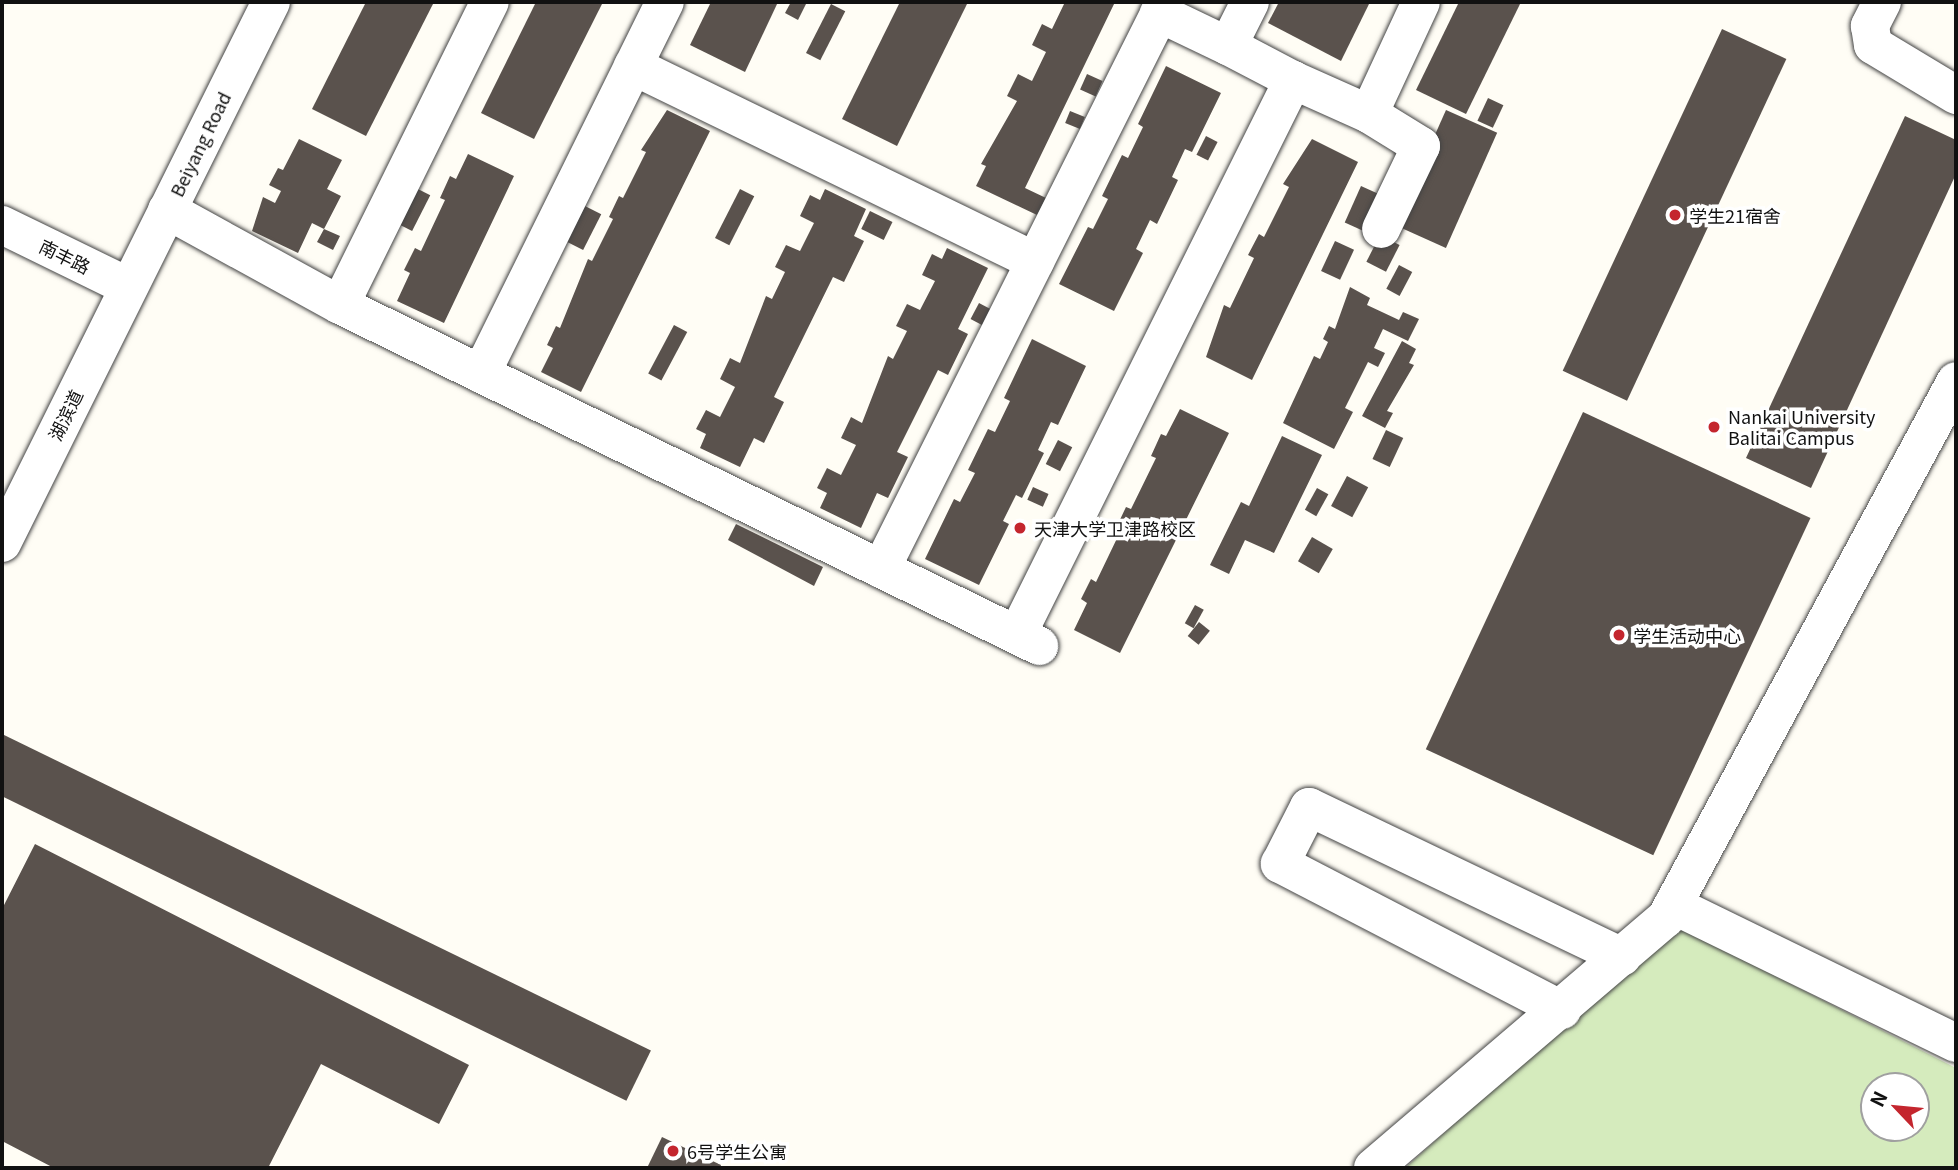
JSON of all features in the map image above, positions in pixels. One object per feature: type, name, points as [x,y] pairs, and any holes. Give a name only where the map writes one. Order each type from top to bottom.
[{"type":"street","name":"Beiyang Road","points":[[129,286],[271,2]]},
{"type":"street","points":[[340,305],[490,2]]},
{"type":"street","points":[[481,374],[664,2]]},
{"type":"street","points":[[1228,46],[1250,2]]},
{"type":"street","points":[[1369,114],[1422,2]]},
{"type":"street","points":[[1882,2],[1870,26],[1873,46],[1956,95]]},
{"type":"street","points":[[881,569],[1162,7],[1293,80],[1369,114],[1421,146],[1381,229]]},
{"type":"street","points":[[633,66],[1035,261]]},
{"type":"street","points":[[167,210],[340,305],[1028,641],[1293,80]]},
{"type":"street","name":"南丰路","points":[[2,225],[129,286]]},
{"type":"street","name":"湖滨道","points":[[2,543],[129,286]]},
{"type":"street","points":[[1373,1168],[1562,1010],[1666,918],[1956,381]]},
{"type":"street","points":[[1562,1010],[1280,864],[1309,807],[1622,957]]},
{"type":"street","points":[[1673,905],[1956,1043]]},
{"type":"green space","points":[[1675,925],[1956,1068],[1956,1168],[1405,1168]]},
{"type":"building","points":[[366,2],[434,2],[366,136],[312,109]]},
{"type":"building","points":[[536,2],[603,2],[534,139],[481,113]]},
{"type":"building","points":[[711,2],[778,2],[745,72],[690,45]]},
{"type":"building","points":[[791,2],[807,2],[798,20],[785,13]]},
{"type":"building","points":[[900,2],[968,2],[897,146],[842,119]]},
{"type":"building","points":[[1065,2],[1115,2],[1025,188],[1046,198],[1037,215],[976,186],[986,166],[981,164],[1017,101],[1007,96],[1018,74],[1032,81],[1046,52],[1032,45],[1042,24],[1052,29]]},
{"type":"building","points":[[1279,2],[1370,2],[1341,61],[1268,23]]},
{"type":"building","points":[[1459,2],[1521,2],[1466,114],[1416,90]]},
{"type":"building","points":[[831,4],[845,11],[820,60],[806,53]]},
{"type":"building","name":"学生21宿舍","points":[[1722,29],[1786,59],[1627,401],[1563,371]]},
{"type":"building","points":[[1166,66],[1221,93],[1192,152],[1185,149],[1172,177],[1178,180],[1157,224],[1150,220],[1136,249],[1143,253],[1114,311],[1059,284],[1088,227],[1093,229],[1108,199],[1102,196],[1122,155],[1128,158],[1143,127],[1138,124]]},
{"type":"building","points":[[1087,74],[1103,81],[1096,96],[1080,90]]},
{"type":"building","points":[[1488,98],[1503,105],[1493,128],[1477,121]]},
{"type":"building","points":[[667,110],[710,131],[581,392],[541,372],[553,348],[547,345],[556,326],[560,328],[588,259],[592,261],[613,219],[609,217],[619,196],[623,198],[646,152],[641,150]]},
{"type":"building","points":[[1446,110],[1497,133],[1446,248],[1395,225]]},
{"type":"building","points":[[1070,111],[1085,117],[1080,129],[1065,123]]},
{"type":"building","points":[[1905,116],[1956,140],[1956,174],[1811,488],[1746,458]]},
{"type":"building","points":[[1206,136],[1218,142],[1208,161],[1196,155]]},
{"type":"building","points":[[299,139],[342,160],[327,189],[341,196],[324,229],[312,223],[298,253],[252,231],[263,197],[275,203],[281,191],[269,185],[278,168],[283,170]]},
{"type":"building","points":[[1312,139],[1358,162],[1252,380],[1206,357],[1224,305],[1230,308],[1254,258],[1248,255],[1259,234],[1264,237],[1289,187],[1283,184]]},
{"type":"building","points":[[468,154],[514,176],[444,323],[397,301],[410,273],[404,270],[415,248],[421,251],[445,200],[440,198],[450,176],[456,179]]},
{"type":"building","points":[[408,184],[430,195],[412,231],[390,220]]},
{"type":"building","points":[[1361,186],[1379,194],[1363,231],[1345,223]]},
{"type":"building","points":[[740,189],[754,196],[729,245],[715,238]]},
{"type":"building","points":[[825,189],[866,209],[854,236],[864,241],[844,282],[833,277],[774,397],[784,402],[764,443],[754,438],[740,467],[700,448],[706,434],[696,429],[706,410],[720,417],[735,387],[720,379],[730,358],[740,363],[766,296],[772,299],[785,272],[775,267],[786,245],[800,251],[814,223],[800,216],[810,195],[820,200]]},
{"type":"building","points":[[579,203],[601,214],[583,250],[561,239]]},
{"type":"building","points":[[870,211],[892,222],[884,240],[861,229]]},
{"type":"building","points":[[324,229],[340,236],[333,250],[317,242]]},
{"type":"building","points":[[1380,235],[1400,245],[1386,272],[1366,262]]},
{"type":"building","points":[[1335,241],[1354,250],[1340,280],[1321,271]]},
{"type":"building","points":[[947,248],[988,268],[958,329],[968,334],[948,375],[938,370],[897,452],[908,457],[888,498],[877,493],[861,528],[820,508],[827,493],[817,488],[827,468],[841,475],[856,445],[841,438],[851,417],[862,423],[888,356],[893,359],[907,331],[896,326],[907,304],[920,310],[935,281],[922,275],[932,254],[942,259]]},
{"type":"building","points":[[1399,265],[1412,272],[1400,296],[1386,289]]},
{"type":"building","points":[[1350,287],[1370,298],[1367,305],[1399,320],[1403,312],[1419,319],[1408,341],[1383,329],[1374,348],[1385,353],[1378,367],[1368,362],[1345,408],[1353,412],[1334,449],[1283,423],[1314,356],[1320,359],[1328,342],[1323,339],[1329,326],[1335,329]]},
{"type":"building","points":[[979,303],[992,310],[984,326],[971,319]]},
{"type":"building","points":[[674,325],[687,332],[661,381],[648,374]]},
{"type":"building","points":[[1032,339],[1086,366],[1058,425],[1051,422],[1038,450],[1044,453],[1022,498],[1016,495],[1003,521],[1009,524],[979,585],[925,559],[954,499],[960,502],[975,473],[968,470],[988,429],[995,432],[1010,401],[1004,398]]},
{"type":"building","points":[[1402,341],[1416,349],[1409,363],[1414,365],[1387,411],[1393,413],[1385,428],[1362,416]]},
{"type":"building","points":[[1180,409],[1229,433],[1120,653],[1074,630],[1087,603],[1081,599],[1091,579],[1096,582],[1121,530],[1116,528],[1126,507],[1131,509],[1156,458],[1151,456],[1161,434],[1166,436]]},
{"type":"building","name":"学生活动中心","points":[[1583,412],[1810,518],[1653,855],[1426,749]]},
{"type":"building","points":[[1386,430],[1403,438],[1390,467],[1372,459]]},
{"type":"building","points":[[1282,436],[1322,455],[1274,553],[1245,540],[1229,574],[1210,565],[1241,502],[1249,506]]},
{"type":"building","points":[[1058,440],[1072,447],[1060,471],[1046,464]]},
{"type":"building","points":[[1347,476],[1368,487],[1352,517],[1331,506]]},
{"type":"building","points":[[1033,487],[1049,494],[1043,507],[1027,500]]},
{"type":"building","points":[[1317,488],[1328,494],[1316,516],[1305,510]]},
{"type":"building","points":[[736,524],[823,567],[814,586],[728,540]]},
{"type":"building","points":[[1312,537],[1333,549],[1319,573],[1298,561]]},
{"type":"building","points":[[1195,605],[1204,610],[1194,628],[1185,623]]},
{"type":"building","points":[[1199,622],[1210,631],[1199,645],[1188,636]]},
{"type":"building","points":[[2,734],[651,1051],[626,1101],[2,796]]},
{"type":"building","points":[[35,844],[469,1065],[439,1124],[321,1064],[268,1168],[54,1168],[2,1141],[2,909]]},
{"type":"building","name":"6号学生公寓","points":[[662,1137],[721,1165],[720,1168],[647,1168]]},
{"type":"place","name":"学生21宿舍","points":[[1675,215]]},
{"type":"place","name":"Nankai University Balitai Campus","points":[[1714,427]]},
{"type":"place","name":"天津大学卫津路校区","points":[[1020,528]]},
{"type":"place","name":"学生活动中心","points":[[1619,635]]},
{"type":"place","name":"6号学生公寓","points":[[673,1151]]}]
